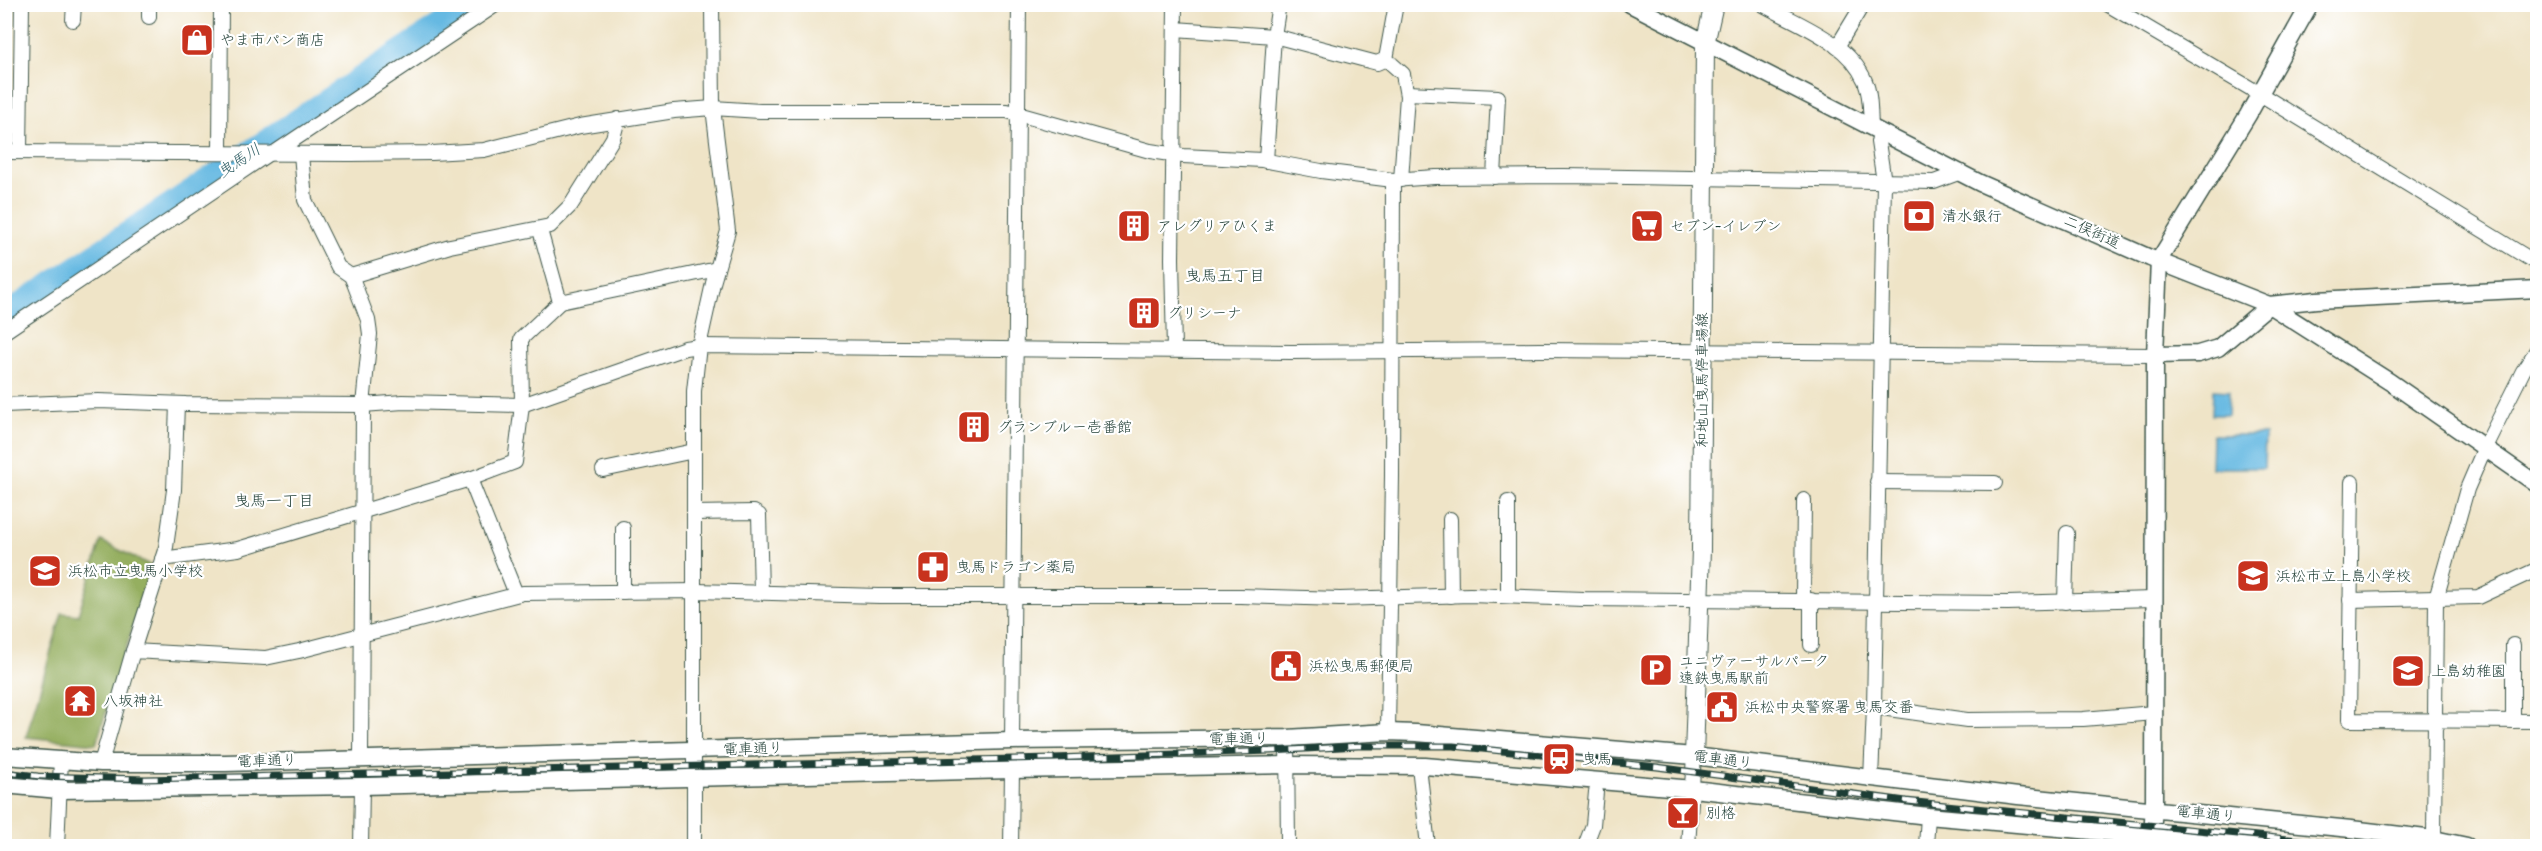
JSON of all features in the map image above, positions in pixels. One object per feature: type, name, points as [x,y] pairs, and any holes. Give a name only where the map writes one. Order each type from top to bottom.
[{"type":"main road","name":"和地山曳馬停車場線","points":[[1694,756],[1703,351],[1705,44],[1714,4]]},
{"type":"street","points":[[20,151],[22,4]]},
{"type":"street","points":[[73,20],[74,4]]},
{"type":"street","points":[[220,152],[221,4]]},
{"type":"street","points":[[4,332],[497,4]]},
{"type":"street","points":[[694,846],[696,591],[694,391],[699,346],[728,231],[713,108],[712,4]]},
{"type":"street","points":[[1012,741],[1019,4]]},
{"type":"street","points":[[1174,350],[1172,259],[1175,4]]},
{"type":"street","points":[[1266,161],[1274,36],[1279,4]]},
{"type":"street","points":[[1386,59],[1396,4]]},
{"type":"street","name":"二俣街道","points":[[1630,4],[1980,183],[2269,305],[2390,382],[2538,485]]},
{"type":"street","points":[[1762,4],[1837,47],[1865,81],[1884,182],[1871,779]]},
{"type":"street","points":[[1837,47],[1863,4]]},
{"type":"street","points":[[2108,4],[2538,264]]},
{"type":"street","points":[[2152,841],[2155,355],[2159,260],[2260,94],[2310,4]]},
{"type":"street","points":[[2533,4],[2538,7]]},
{"type":"street","points":[[1175,29],[1274,36],[1377,63],[1386,59]]},
{"type":"street","points":[[1386,59],[1403,74],[1407,93],[1397,180],[1388,732]]},
{"type":"street","points":[[1407,93],[1498,97],[1494,177]]},
{"type":"street","points":[[4,152],[302,154],[484,150],[618,119],[713,108],[771,111],[1007,111],[1150,151],[1266,161],[1321,171],[1397,180],[1494,177],[1934,182],[1961,172]]},
{"type":"street","points":[[351,276],[450,246],[540,230],[558,220],[571,205],[613,138],[618,119]]},
{"type":"street","points":[[302,154],[305,200],[338,267],[351,276],[368,320],[370,334],[363,405],[361,759]]},
{"type":"street","points":[[540,230],[560,302]]},
{"type":"street","points":[[162,559],[238,549],[470,479],[515,462],[522,405],[522,335],[560,302],[717,269]]},
{"type":"street","points":[[4,405],[98,401],[177,404],[363,405],[403,402],[522,405],[685,348],[699,346],[1292,352],[1703,351],[2198,354],[2218,348],[2269,305],[2316,300],[2538,289]]},
{"type":"street","points":[[2434,839],[2436,599],[2467,489],[2523,371],[2538,348]]},
{"type":"street","points":[[101,763],[166,548],[174,490],[177,404]]},
{"type":"street","points":[[603,470],[694,451]]},
{"type":"street","points":[[470,479],[516,594]]},
{"type":"street","points":[[1877,482],[1995,483]]},
{"type":"street","points":[[2352,482],[2349,720],[2538,721]]},
{"type":"street","points":[[1804,500],[1807,600],[1811,645]]},
{"type":"street","points":[[1508,502],[1508,596]]},
{"type":"street","points":[[694,513],[754,512],[759,515],[761,592]]},
{"type":"street","points":[[1450,519],[1451,596]]},
{"type":"street","points":[[623,528],[623,592]]},
{"type":"street","points":[[2065,602],[2067,533]]},
{"type":"street","points":[[2350,600],[2478,597],[2538,569]]},
{"type":"street","points":[[133,651],[265,658],[516,594],[696,591],[879,596],[1390,598],[1508,596],[2008,603],[2154,599]]},
{"type":"street","points":[[2513,645],[2513,721]]},
{"type":"street","points":[[1874,707],[1979,720],[2083,720],[2154,714]]},
{"type":"street","name":"電車通り","points":[[4,756],[101,763],[361,759],[1012,741],[1287,738],[1388,732],[1694,756],[2018,796],[2154,808],[2434,839],[2466,846]]},
{"type":"street","points":[[1287,738],[1288,846]]},
{"type":"street","points":[[1688,846],[1694,756]]},
{"type":"street","points":[[57,846],[61,760]]},
{"type":"street","name":"電車通り","points":[[4,785],[59,790],[362,786],[1011,770],[1287,765],[1419,766],[1693,789],[2152,841],[2257,846]]},
{"type":"street","points":[[1419,766],[1428,846]]},
{"type":"street","points":[[1011,770],[1011,846]]},
{"type":"street","points":[[361,846],[362,786]]},
{"type":"street","points":[[1585,846],[1593,825],[1596,792]]},
{"type":"street","points":[[1926,846],[1928,816]]},
{"type":"green space","points":[[101,541],[152,566],[96,744],[26,737],[62,613],[78,615]]},
{"type":"water","points":[[2213,390],[2229,391],[2228,415],[2212,415]]},
{"type":"water","points":[[2212,435],[2265,435],[2264,468],[2211,468]]},
{"type":"waterway","name":"曳馬川","points":[[4,317],[474,4]]},
{"type":"railway","points":[[4,772],[38,776],[145,779],[1053,758],[1358,746],[1453,746],[1657,767],[1906,801],[2359,846]]},
{"type":"place","name":"やま市パン商店","points":[[197,40]]},
{"type":"place","name":"清水銀行","points":[[1919,216]]},
{"type":"place","name":"アレグリアひくま","points":[[1134,226]]},
{"type":"place","name":"セブン-イレブン","points":[[1647,226]]},
{"type":"place","name":"グリシーナ","points":[[1144,313]]},
{"type":"place","name":"グランブルー壱番館","points":[[974,427]]},
{"type":"place","name":"曳馬ドラゴン薬局","points":[[933,567]]},
{"type":"place","name":"浜松市立曳馬小学校","points":[[45,571]]},
{"type":"place","name":"浜松市立上島小学校","points":[[2253,576]]},
{"type":"place","name":"浜松曳馬郵便局","points":[[1286,666]]},
{"type":"place","name":"ユニヴァーサルパーク 遠鉄曳馬駅前","points":[[1656,670]]},
{"type":"place","name":"上島幼稚園","points":[[2408,671]]},
{"type":"place","name":"八坂神社","points":[[80,701]]},
{"type":"place","name":"浜松中央警察署 曳馬交番","points":[[1722,707]]},
{"type":"place","name":"曳馬","points":[[1559,759]]},
{"type":"place","name":"別格","points":[[1683,813]]},
{"type":"district","name":"曳馬五丁目","points":[[1225,276]]},
{"type":"district","name":"曳馬一丁目","points":[[274,501]]}]
